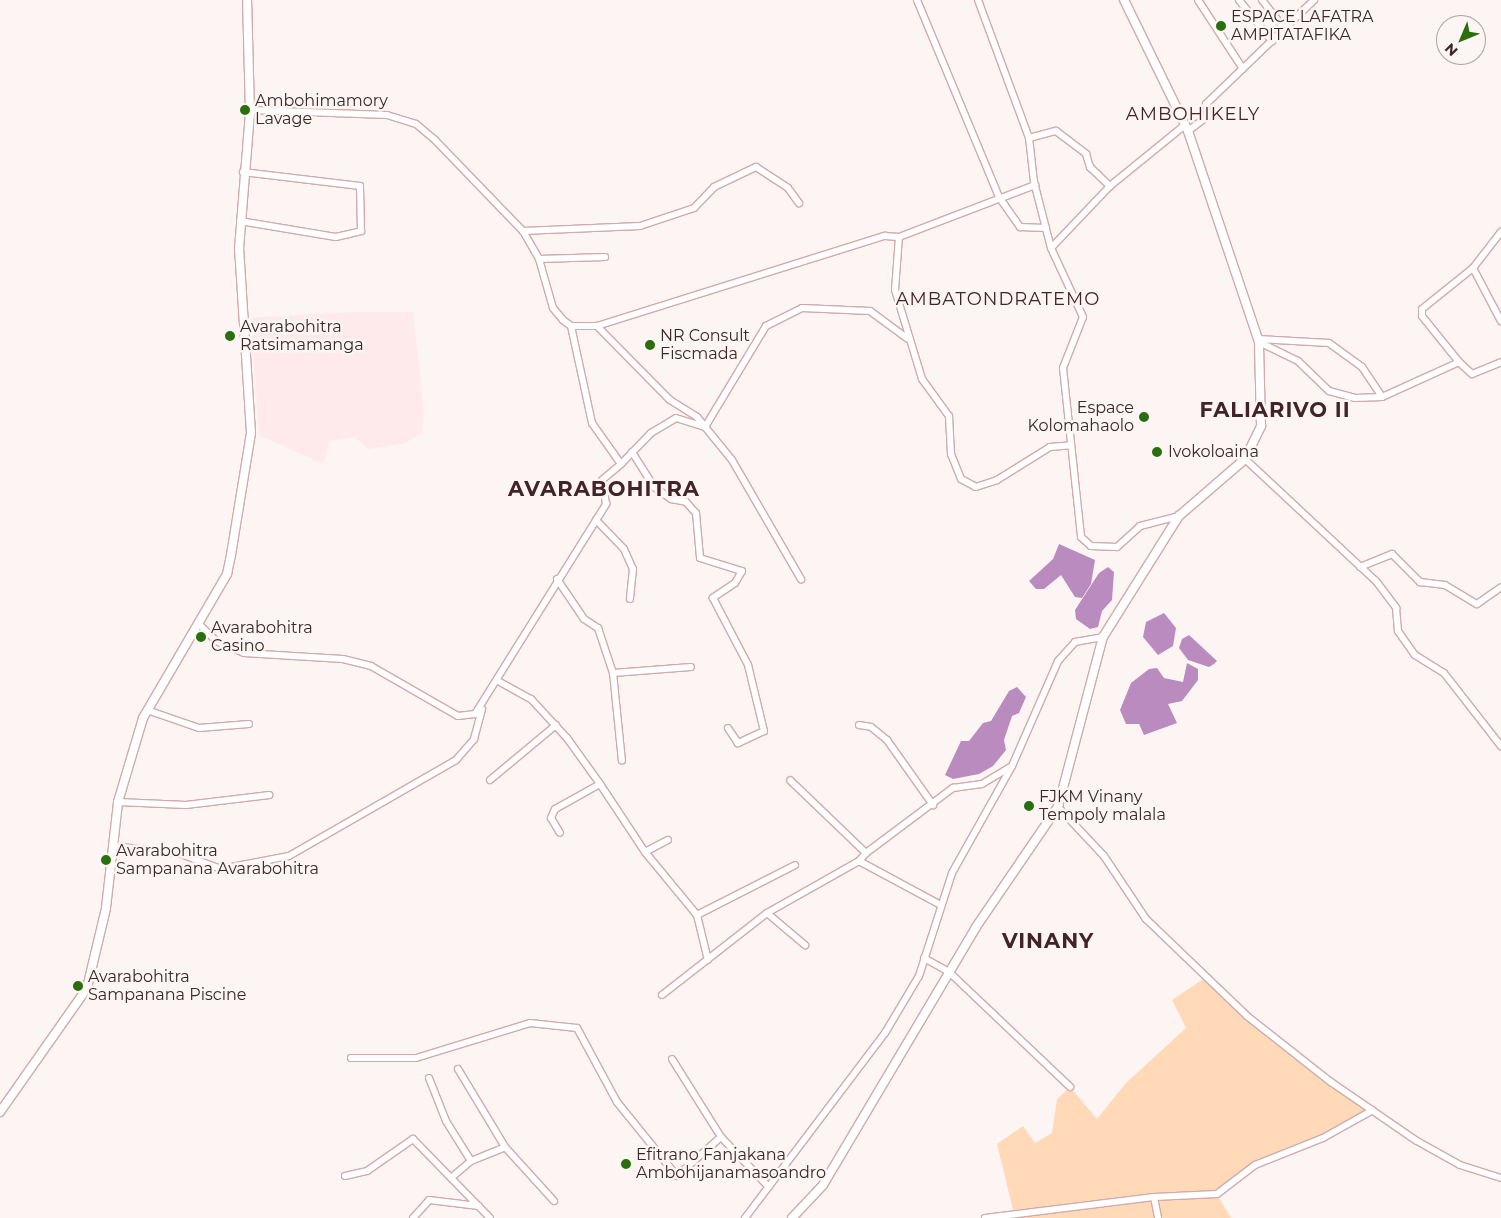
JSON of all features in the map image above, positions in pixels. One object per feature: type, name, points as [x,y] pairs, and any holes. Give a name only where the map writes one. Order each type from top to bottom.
[{"type":"street","points":[[0,1112],[87,988],[106,908],[118,802],[148,710],[226,574],[251,433],[240,310],[240,221],[250,110],[247,0]]},
{"type":"street","points":[[917,0],[999,196],[1020,227],[1046,228]]},
{"type":"street","points":[[978,0],[1029,138],[1035,185],[1051,248],[1083,318],[1063,368],[1077,522],[1091,546],[1117,547],[1140,526],[1179,516]]},
{"type":"street","points":[[792,1218],[823,1185],[949,972],[1058,806],[1103,637],[1179,516],[1245,459],[1261,426],[1259,340],[1187,128],[1124,0]]},
{"type":"street","points":[[1198,0],[1243,69]]},
{"type":"street","points":[[1239,0],[1272,41]]},
{"type":"street","points":[[1262,0],[1285,29]]},
{"type":"street","points":[[1051,248],[1110,186],[1187,128],[1208,116],[1206,104],[1314,0]]},
{"type":"street","points":[[250,110],[387,115],[410,121],[465,168],[523,232],[539,259],[553,308],[571,326],[592,423],[621,464]]},
{"type":"street","points":[[1029,138],[1056,131],[1086,154],[1090,167],[1110,186]]},
{"type":"street","points":[[523,232],[640,226],[694,208],[714,187],[756,167],[788,188],[799,203]]},
{"type":"street","points":[[240,221],[336,237],[361,231],[360,186],[243,172]]},
{"type":"street","points":[[571,326],[598,326],[885,236],[899,237],[999,196],[1035,185]]},
{"type":"street","points":[[1501,232],[1473,268],[1421,313],[1459,362],[1472,374],[1501,362]]},
{"type":"street","points":[[899,237],[895,290],[922,379],[950,416],[951,454],[961,479],[976,487],[997,480],[1050,447],[1071,445]]},
{"type":"street","points":[[539,259],[605,257]]},
{"type":"street","points":[[1473,268],[1501,321]]},
{"type":"street","points":[[705,427],[766,326],[802,308],[870,310],[909,340]]},
{"type":"street","points":[[598,326],[651,383],[705,427],[737,468],[801,579]]},
{"type":"street","points":[[1259,340],[1329,343],[1362,367],[1382,397]]},
{"type":"street","points":[[1259,340],[1298,361],[1329,391],[1355,398],[1382,397],[1459,362]]},
{"type":"street","points":[[199,624],[216,641],[244,653],[343,659],[371,666],[458,716],[475,714],[482,707],[557,579],[606,504],[602,480],[621,464],[651,433],[676,418],[705,427]]},
{"type":"street","points":[[632,452],[654,487],[670,499],[686,502],[696,513],[700,558],[742,571],[713,598],[748,665],[764,731],[738,743],[728,728]]},
{"type":"street","points":[[1245,459],[1360,567],[1396,608],[1398,631],[1416,655],[1444,673],[1501,746]]},
{"type":"street","points":[[596,520],[624,549],[633,569],[630,599]]},
{"type":"street","points":[[1360,567],[1392,554],[1420,582],[1445,585],[1478,604],[1501,587]]},
{"type":"street","points":[[557,579],[584,619],[598,628],[613,674],[622,761]]},
{"type":"street","points":[[745,1218],[885,1033],[919,976],[939,904],[1012,766],[1058,661],[1075,642],[1103,637]]},
{"type":"street","points":[[613,674],[691,667]]},
{"type":"street","points":[[498,681],[531,699],[556,726],[600,784],[646,852],[697,915],[708,960]]},
{"type":"street","points":[[112,846],[178,853],[220,869],[290,856],[456,760],[474,739],[482,707]]},
{"type":"street","points":[[148,710],[199,728],[249,724]]},
{"type":"street","points":[[859,725],[871,727],[887,740],[934,806]]},
{"type":"street","points":[[490,780],[556,726]]},
{"type":"street","points":[[662,995],[767,913],[859,861],[866,853],[934,806],[953,788],[982,784],[1012,766]]},
{"type":"street","points":[[790,780],[866,853]]},
{"type":"street","points":[[560,833],[551,818],[555,809],[600,784]]},
{"type":"street","points":[[118,802],[186,806],[269,795]]},
{"type":"street","points":[[1058,806],[1104,856],[1146,919],[1204,978],[1331,1082],[1460,1165],[1501,1178]]},
{"type":"street","points":[[646,852],[668,840]]},
{"type":"street","points":[[859,861],[939,904]]},
{"type":"street","points":[[697,915],[796,865]]},
{"type":"street","points":[[767,913],[805,945]]},
{"type":"street","points":[[924,958],[949,972],[1070,1087]]},
{"type":"street","points":[[352,1058],[416,1058],[530,1023],[577,1028],[618,1102],[673,1172],[680,1174],[721,1137]]},
{"type":"street","points":[[672,1059],[721,1137],[769,1187]]},
{"type":"street","points":[[458,1069],[475,1104],[505,1147],[554,1201]]},
{"type":"street","points":[[429,1078],[446,1121],[471,1161]]},
{"type":"street","points":[[985,1218],[1154,1197],[1217,1194],[1255,1165],[1323,1138],[1373,1110]]},
{"type":"street","points":[[345,1176],[367,1171],[412,1139],[490,1218]]},
{"type":"street","points":[[451,1178],[471,1161],[505,1147]]},
{"type":"street","points":[[1154,1197],[1158,1218]]},
{"type":"street","points":[[413,1218],[429,1200],[480,1206]]},
{"type":"shaded area","points":[[353,312],[413,312],[424,415],[422,432],[406,443],[368,449],[355,437],[330,441],[323,464],[259,435],[251,318]]},
{"type":"shaded area","points":[[1059,544],[1095,560],[1091,584],[1082,598],[1075,597],[1061,575],[1044,589],[1036,589],[1029,581],[1053,559]]},
{"type":"shaded area","points":[[1108,567],[1114,572],[1112,600],[1102,611],[1098,627],[1090,629],[1076,619],[1075,610],[1099,573]]},
{"type":"shaded area","points":[[1164,613],[1176,628],[1173,646],[1158,655],[1143,637],[1146,622]]},
{"type":"shaded area","points":[[1189,635],[1217,661],[1214,664],[1209,667],[1188,660],[1179,648],[1182,639]]},
{"type":"shaded area","points":[[1187,663],[1198,669],[1198,680],[1182,701],[1168,704],[1177,723],[1144,735],[1139,724],[1126,724],[1120,710],[1131,683],[1149,669],[1157,668],[1164,678],[1183,682]]},
{"type":"shaded area","points":[[1017,687],[1026,697],[1019,713],[1012,716],[1004,740],[1006,750],[993,766],[979,774],[953,779],[945,775],[961,741],[969,741],[983,723],[991,721],[1009,691]]},
{"type":"shaded area","points":[[1205,978],[1247,1016],[1373,1110],[1323,1138],[1255,1165],[1217,1195],[1231,1218],[1015,1218],[997,1144],[1023,1126],[1035,1143],[1052,1133],[1057,1099],[1070,1087],[1097,1119],[1125,1084],[1186,1028],[1172,1000]]},
{"type":"place","name":"ESPACE LAFATRA AMPITATAFIKA","points":[[1221,26]]},
{"type":"place","name":"Ambohimamory Lavage","points":[[245,110]]},
{"type":"place","name":"Avarabohitra Ratsimamanga","points":[[230,336]]},
{"type":"place","name":"NR Consult Fiscmada","points":[[650,345]]},
{"type":"place","name":"Espace Kolomahaolo","points":[[1144,417]]},
{"type":"place","name":"Ivokoloaina","points":[[1157,452]]},
{"type":"place","name":"Avarabohitra Casino","points":[[201,637]]},
{"type":"place","name":"FJKM Vinany Tempoly malala","points":[[1029,806]]},
{"type":"place","name":"Avarabohitra Sampanana Avarabohitra","points":[[106,860]]},
{"type":"place","name":"Avarabohitra Sampanana Piscine","points":[[78,986]]},
{"type":"place","name":"Efitrano Fanjakana Ambohijanamasoandro","points":[[626,1164]]},
{"type":"district","name":"AMBOHIKELY","points":[[1193,114]]},
{"type":"district","name":"AMBATONDRATEMO","points":[[998,299]]},
{"type":"district","name":"FALIARIVO II","points":[[1275,410]]},
{"type":"district","name":"AVARABOHITRA","points":[[604,489]]},
{"type":"district","name":"VINANY","points":[[1048,941]]}]
